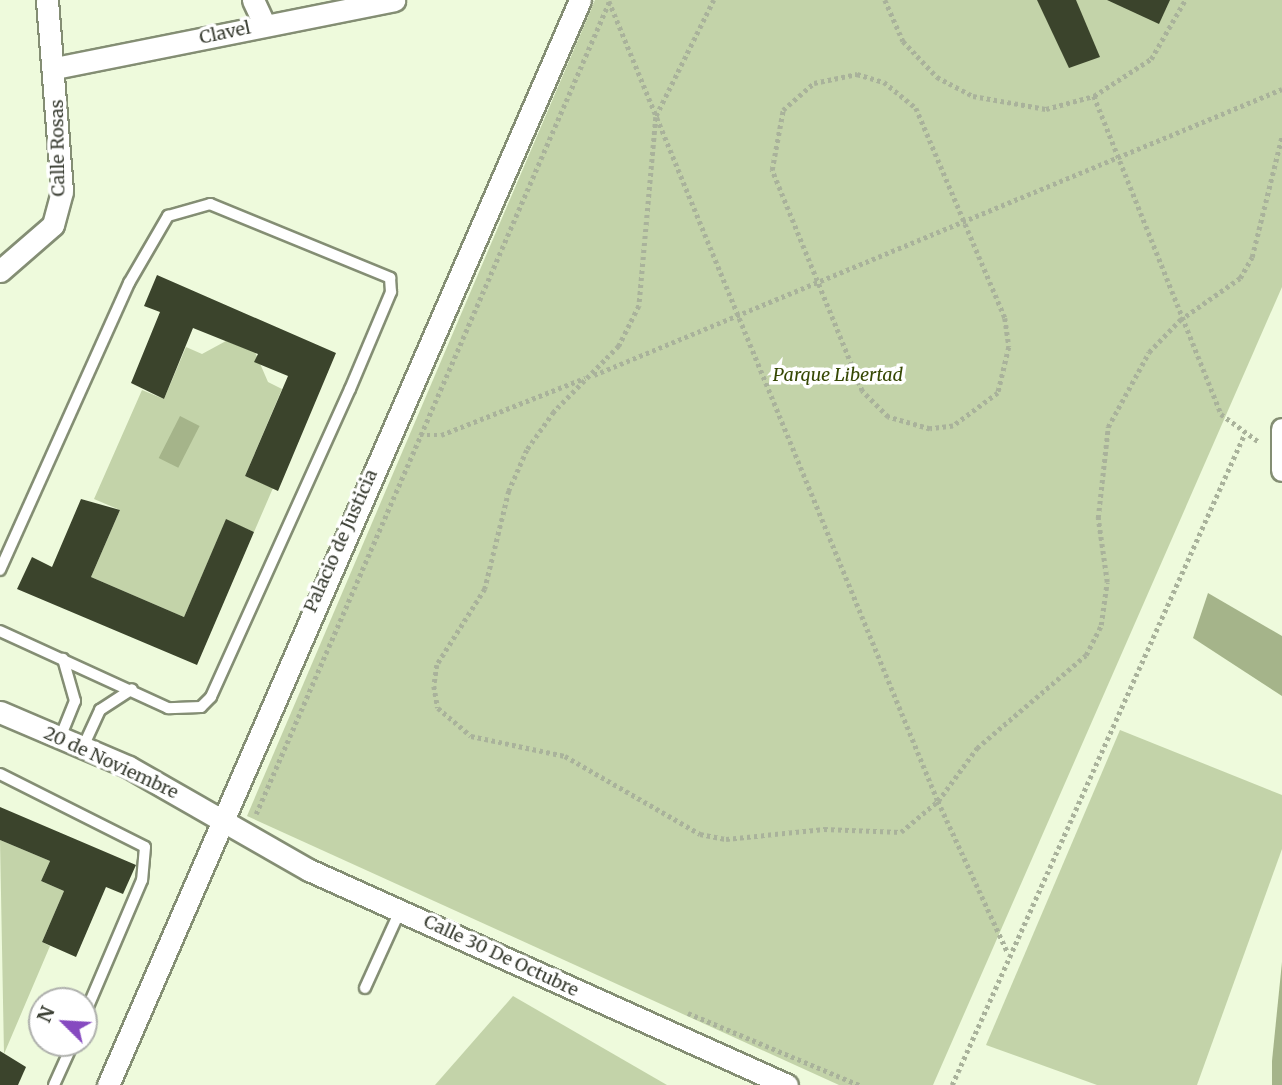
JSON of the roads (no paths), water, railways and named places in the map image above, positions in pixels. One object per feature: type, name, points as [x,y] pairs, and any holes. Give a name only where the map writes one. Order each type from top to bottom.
[{"type":"street","name":"Calle Rosas","points":[[0,271],[42,238],[58,211],[55,68],[47,0]]},
{"type":"street","points":[[253,0],[264,24]]},
{"type":"street","name":"Clavel","points":[[55,68],[393,0]]},
{"type":"street","name":"Palacio de Justicia","points":[[108,1085],[218,820],[580,0]]},
{"type":"street","name":"20 de Noviembre","points":[[0,712],[83,747],[218,820]]},
{"type":"street","name":"Calle 30 De Octubre","points":[[218,820],[400,911],[787,1085]]},
{"type":"lane","points":[[0,570],[129,283],[167,216],[210,204],[384,272],[391,292],[211,697],[201,707],[179,711],[0,631]]},
{"type":"lane","points":[[60,738],[75,701],[64,659]]},
{"type":"lane","points":[[83,747],[100,710],[132,689]]},
{"type":"lane","points":[[0,774],[145,847],[142,880],[96,987]]},
{"type":"lane","points":[[365,988],[400,911]]},
{"type":"lane","points":[[54,1085],[66,1057]]},
{"type":"park label","name":"Parque Libertad","points":[[838,375]]}]
